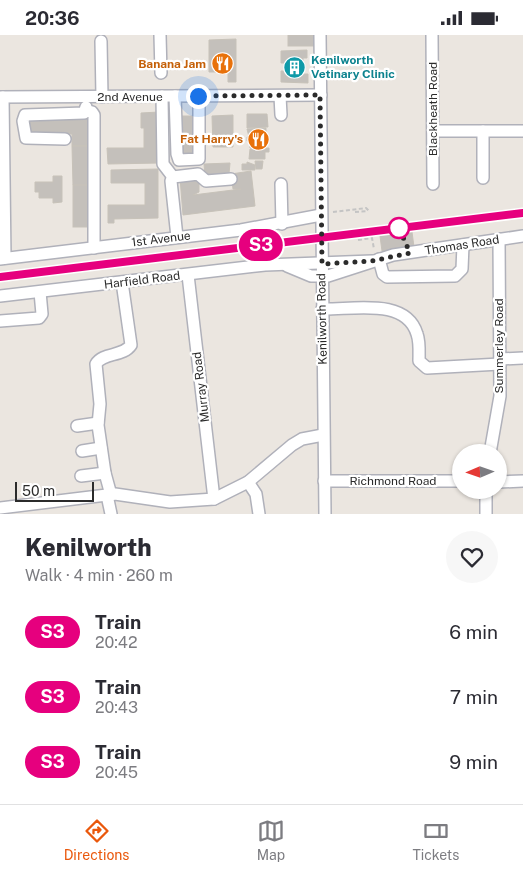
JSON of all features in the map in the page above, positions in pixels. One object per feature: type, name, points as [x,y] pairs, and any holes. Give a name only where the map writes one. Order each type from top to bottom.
[{"type":"street","points":[[160,35],[161,73]]},
{"type":"street","name":"Kenilworth Road","points":[[320,35],[320,95],[325,214],[322,264],[325,514]]},
{"type":"street","name":"Blackheath Road","points":[[432,35],[433,184]]},
{"type":"street","points":[[101,41],[102,97]]},
{"type":"street","name":"2nd Avenue","points":[[2,97],[320,95]]},
{"type":"street","points":[[175,96],[177,155],[179,160],[199,159],[198,96]]},
{"type":"street","points":[[280,96],[280,115]]},
{"type":"street","points":[[2,97],[2,258]]},
{"type":"street","points":[[86,97],[86,111]]},
{"type":"street","points":[[162,97],[163,164],[173,177]]},
{"type":"street","points":[[65,139],[26,138],[24,115],[86,111],[92,112],[94,115],[94,248]]},
{"type":"street","points":[[432,131],[523,131]]},
{"type":"street","points":[[483,131],[483,178]]},
{"type":"street","points":[[173,177],[198,174],[206,181],[231,179]]},
{"type":"street","points":[[173,177],[171,181],[177,237]]},
{"type":"street","points":[[280,184],[282,224]]},
{"type":"street","name":"1st Avenue","points":[[2,258],[282,224],[325,214]]},
{"type":"street","name":"Thomas Road","points":[[322,264],[523,236]]},
{"type":"street","name":"Summerley Road","points":[[492,444],[499,403],[498,239]]},
{"type":"street","points":[[375,257],[383,274],[387,277],[455,276],[462,269],[463,245]]},
{"type":"street","name":"Thomas Road","points":[[322,277],[375,257]]},
{"type":"street","name":"Harfield Road","points":[[0,296],[265,265],[322,264]]},
{"type":"street","name":"Harfield Road","points":[[285,265],[311,276],[322,277]]},
{"type":"street","name":"Murray Road","points":[[188,275],[214,499]]},
{"type":"street","points":[[111,514],[98,423],[100,399],[97,362],[128,350],[131,345],[122,282]]},
{"type":"street","points":[[0,321],[39,318],[42,314],[40,292]]},
{"type":"street","points":[[322,309],[390,309],[402,314],[417,332],[419,361],[427,367],[523,358]]},
{"type":"street","points":[[77,426],[98,423]]},
{"type":"street","points":[[0,508],[109,495],[170,502],[214,499],[248,482],[292,445],[307,438],[323,435]]},
{"type":"street","points":[[82,451],[101,448]]},
{"type":"street","points":[[82,476],[105,473]]},
{"type":"street","name":"Richmond Road","points":[[324,481],[452,481]]},
{"type":"street","points":[[508,482],[523,481]]},
{"type":"street","points":[[248,482],[256,494],[259,514]]},
{"type":"street","points":[[486,499],[486,514]]},
{"type":"path","points":[[325,214],[348,209],[369,210],[355,212]]},
{"type":"path","points":[[358,240],[372,238],[375,257]]},
{"type":"building","points":[[288,35],[314,35],[314,46],[288,46]]},
{"type":"building","points":[[236,39],[236,82],[228,82],[228,72],[209,72],[209,40]]},
{"type":"building","name":"Kenilworth Vetinary Clinic","points":[[307,50],[307,58],[303,58],[303,74],[308,74],[308,83],[281,82],[281,71],[286,71],[286,63],[281,63],[281,51]]},
{"type":"building","points":[[159,112],[160,163],[108,164],[107,148],[144,148],[144,128],[141,128],[141,113]]},
{"type":"building","points":[[247,114],[267,114],[268,127],[247,128]]},
{"type":"building","points":[[233,115],[233,147],[213,147],[212,116]]},
{"type":"building","points":[[179,116],[195,116],[195,157],[179,157]]},
{"type":"building","points":[[25,117],[88,117],[88,146],[72,146],[72,134],[25,134]]},
{"type":"building","points":[[266,128],[266,148],[250,148],[249,141],[247,141],[247,137],[249,137],[247,129]]},
{"type":"building","points":[[72,146],[89,146],[89,185],[73,185]]},
{"type":"building","points":[[269,148],[269,152],[265,152],[265,159],[249,159],[250,149]]},
{"type":"building","points":[[255,161],[263,161],[262,169],[256,169]]},
{"type":"building","points":[[247,162],[255,165],[255,170],[242,170],[242,164],[247,164]]},
{"type":"building","points":[[230,163],[229,174],[205,176],[204,164]]},
{"type":"building","points":[[158,169],[158,218],[114,219],[114,223],[108,223],[108,205],[145,205],[145,183],[111,183],[111,170]]},
{"type":"building","points":[[251,171],[255,206],[183,215],[180,178],[199,176],[199,192],[193,195],[241,189],[233,189],[231,174]]},
{"type":"building","points":[[53,176],[62,176],[62,202],[53,203],[53,198],[39,198],[39,192],[35,192],[35,182],[53,182]]},
{"type":"building","points":[[73,185],[89,185],[89,227],[73,227]]},
{"type":"building","points":[[412,232],[414,247],[382,251],[380,236]]},
{"type":"railway","points":[[0,277],[523,213]]},
{"type":"train","name":"S3","points":[[0,277],[523,213]]},
{"type":"place","name":"Banana Jam","points":[[222,64]]},
{"type":"place","name":"Kenilworth Vetinary Clinic","points":[[295,67]]},
{"type":"place","name":"Fat Harry's","points":[[259,139]]},
{"type":"route","points":[[198,96],[320,95],[322,264],[372,261],[393,255],[410,253],[399,228]]}]
